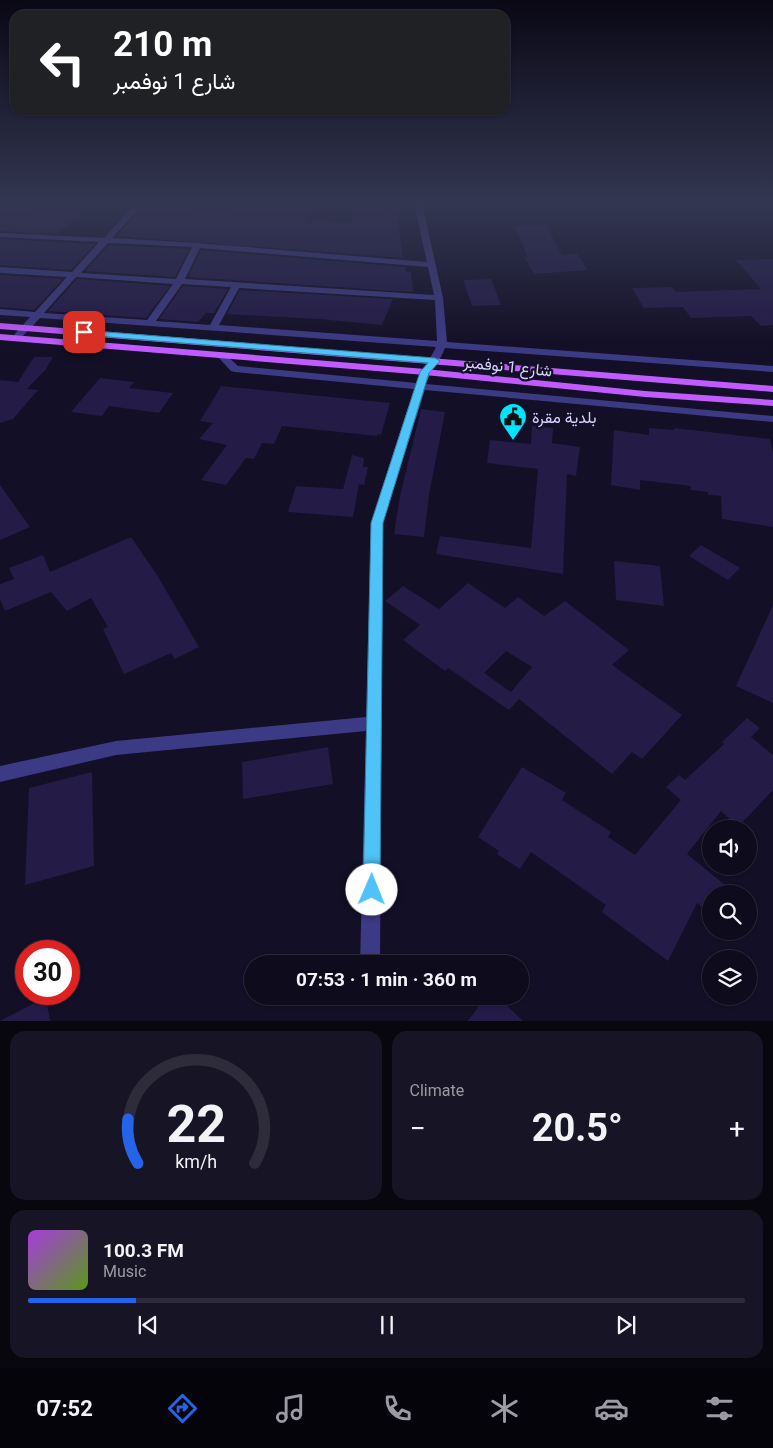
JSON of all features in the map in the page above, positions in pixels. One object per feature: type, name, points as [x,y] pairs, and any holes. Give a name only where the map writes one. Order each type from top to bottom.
[{"type":"main road","name":"شارع 1 نوفمبر","points":[[0,326],[773,389]]},
{"type":"main road","points":[[0,337],[221,355]]},
{"type":"main road","name":"شارع 1 نوفمبر","points":[[422,379],[645,394],[772,406]]},
{"type":"street","points":[[16,338],[28,328],[97,251]]},
{"type":"street","points":[[150,323],[179,282],[194,251]]},
{"type":"street","points":[[263,251],[432,265]]},
{"type":"street","points":[[370,955],[377,523],[422,379],[435,361],[442,343],[439,298],[429,251]]},
{"type":"street","points":[[0,270],[439,298]]},
{"type":"street","points":[[213,328],[236,286]]},
{"type":"street","points":[[0,312],[442,343],[773,369]]},
{"type":"street","points":[[221,355],[235,369],[422,379],[773,419]]},
{"type":"street","points":[[0,774],[116,748],[374,724]]},
{"type":"building","points":[[0,251],[89,251],[71,270],[0,265]]},
{"type":"building","points":[[104,251],[188,251],[175,277],[85,271]]},
{"type":"building","points":[[201,251],[209,251],[405,267],[406,272],[411,272],[413,292],[188,277]]},
{"type":"building","points":[[307,251],[402,251],[403,258]]},
{"type":"building","points":[[525,251],[560,251],[562,255],[577,254],[588,270],[534,274],[524,257],[528,257]]},
{"type":"building","points":[[773,259],[773,325],[761,326],[751,316],[691,318],[683,307],[644,308],[632,288],[672,287],[676,292],[761,289],[736,260]]},
{"type":"building","points":[[0,275],[63,279],[34,310],[0,307]]},
{"type":"building","points":[[77,279],[170,286],[146,318],[48,311]]},
{"type":"building","points":[[491,279],[501,305],[472,306],[463,280]]},
{"type":"building","points":[[183,286],[228,289],[214,313],[206,313],[198,322],[159,319]]},
{"type":"building","points":[[240,290],[393,299],[382,325],[319,319],[227,314]]},
{"type":"building","points":[[34,357],[53,357],[46,369],[27,389],[38,390],[13,419],[0,423],[0,380],[18,382]]},
{"type":"building","points":[[100,378],[134,382],[129,388],[173,393],[159,413],[109,406],[102,416],[71,412]]},
{"type":"building","points":[[221,386],[390,403],[381,435],[378,434],[377,436],[282,426],[274,444],[262,443],[254,459],[246,458],[226,485],[201,480],[227,445],[199,439],[213,423],[200,421]]},
{"type":"building","points":[[421,409],[445,412],[429,495],[424,537],[394,534],[400,496]]},
{"type":"building","points":[[532,426],[553,428],[552,443],[580,447],[576,476],[567,474],[563,574],[436,554],[440,536],[531,548],[538,469],[487,463],[490,440],[531,444]]},
{"type":"building","points":[[649,428],[674,430],[674,428],[770,439],[773,453],[773,527],[722,519],[721,496],[708,495],[708,492],[691,490],[691,486],[640,480],[640,490],[611,485],[614,430],[649,435]]},
{"type":"building","points":[[352,455],[364,458],[363,467],[368,467],[364,485],[359,484],[353,517],[288,512],[296,486],[343,489]]},
{"type":"building","points":[[0,485],[30,527],[0,540]]},
{"type":"building","points":[[131,537],[157,575],[199,647],[175,659],[171,653],[124,674],[103,629],[108,627],[91,598],[67,611],[51,592],[5,611],[0,599],[0,584],[14,579],[9,568],[43,555],[50,572]]},
{"type":"building","points":[[701,545],[740,568],[728,580],[689,556]]},
{"type":"building","points":[[614,561],[660,566],[664,606],[616,600]]},
{"type":"building","points":[[468,583],[505,608],[518,597],[544,616],[565,601],[629,650],[612,665],[682,715],[642,759],[632,752],[612,774],[519,699],[509,710],[448,668],[445,671],[403,640],[420,625],[385,601],[403,586],[439,609]],"holes":[[[506,651],[532,667],[511,692],[484,673]]]},
{"type":"building","points":[[773,605],[773,703],[736,686]]},
{"type":"building","points":[[747,718],[760,728],[751,737],[773,755],[773,790],[745,820],[731,820],[721,811],[714,820],[702,820],[702,835],[687,854],[702,866],[702,875],[713,875],[725,885],[702,885],[702,907],[697,903],[668,961],[602,912],[606,905],[531,852],[520,869],[497,854],[499,851],[478,837],[522,767],[566,793],[562,800],[611,832],[608,837],[635,855],[681,800],[666,787],[679,775],[685,780],[724,744],[722,742]]},
{"type":"building","points":[[328,747],[333,784],[243,799],[242,762]]},
{"type":"building","points":[[92,772],[94,866],[25,885],[29,788]]},
{"type":"building","points":[[31,1005],[47,1005],[50,1021],[0,1021]]},
{"type":"building","points":[[480,1005],[506,1005],[523,1021],[468,1021]]},
{"type":"place","name":"بلدية مقرة","points":[[513,441]]},
{"type":"route","points":[[84,332],[435,361],[425,372],[377,523],[372,890]]}]
